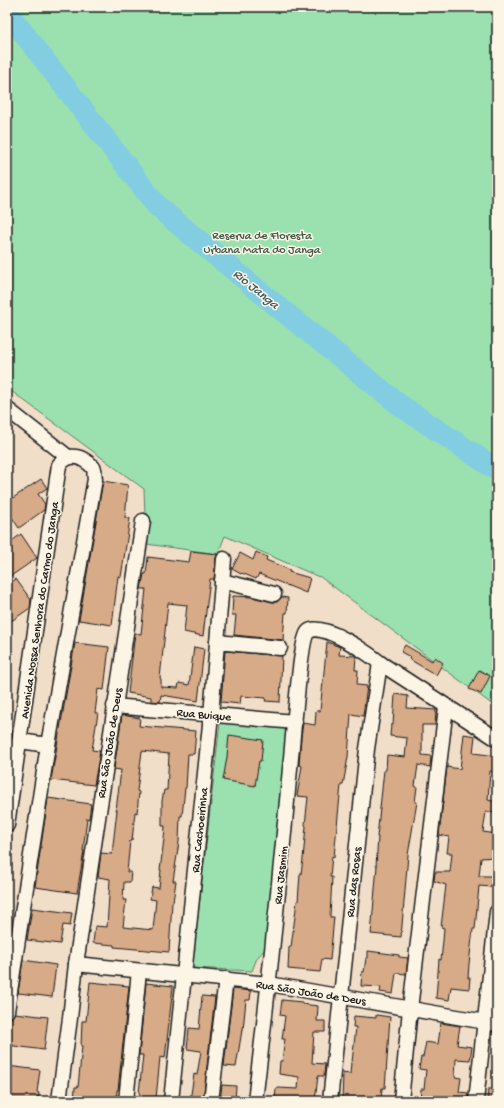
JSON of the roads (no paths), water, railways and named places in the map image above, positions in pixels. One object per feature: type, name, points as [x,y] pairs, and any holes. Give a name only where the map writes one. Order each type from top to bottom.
[{"type":"street","points":[[7,409],[63,461],[74,456],[80,457],[88,462],[94,469],[95,479],[48,746],[7,1010]]},
{"type":"street","name":"Avenida Nossa Senhora do Carmo do Janga","points":[[7,825],[63,461]]},
{"type":"street","name":"Rua São João de Deus","points":[[59,1101],[76,964],[143,521]]},
{"type":"street","name":"Rua Cachoeirinha","points":[[171,1101],[211,715],[224,559]]},
{"type":"street","points":[[222,581],[274,594]]},
{"type":"street","name":"Rua Jasmim","points":[[255,1101],[269,984],[303,648],[306,636],[309,631],[314,629],[322,630],[363,650],[380,663]]},
{"type":"street","points":[[217,642],[280,648]]},
{"type":"street","points":[[380,663],[497,739]]},
{"type":"street","name":"Rua das Rosas","points":[[330,1101],[367,749],[380,663]]},
{"type":"street","name":"Rua Buique","points":[[114,706],[295,722]]},
{"type":"street","points":[[401,1101],[410,1009],[446,707]]},
{"type":"street","points":[[20,741],[48,746]]},
{"type":"street","points":[[476,1101],[491,1023],[497,912]]},
{"type":"street","name":"Rua São João de Deus","points":[[76,964],[269,984],[491,1023]]},
{"type":"street","points":[[126,1101],[139,971]]},
{"type":"street","points":[[211,1101],[226,979]]},
{"type":"waterway","name":"Rio Janga","points":[[7,12],[158,207],[283,311],[401,406],[497,470]]},
{"type":"park label","name":"Reserva de Floresta Urbana Mata do Janga","points":[[262,242]]}]
